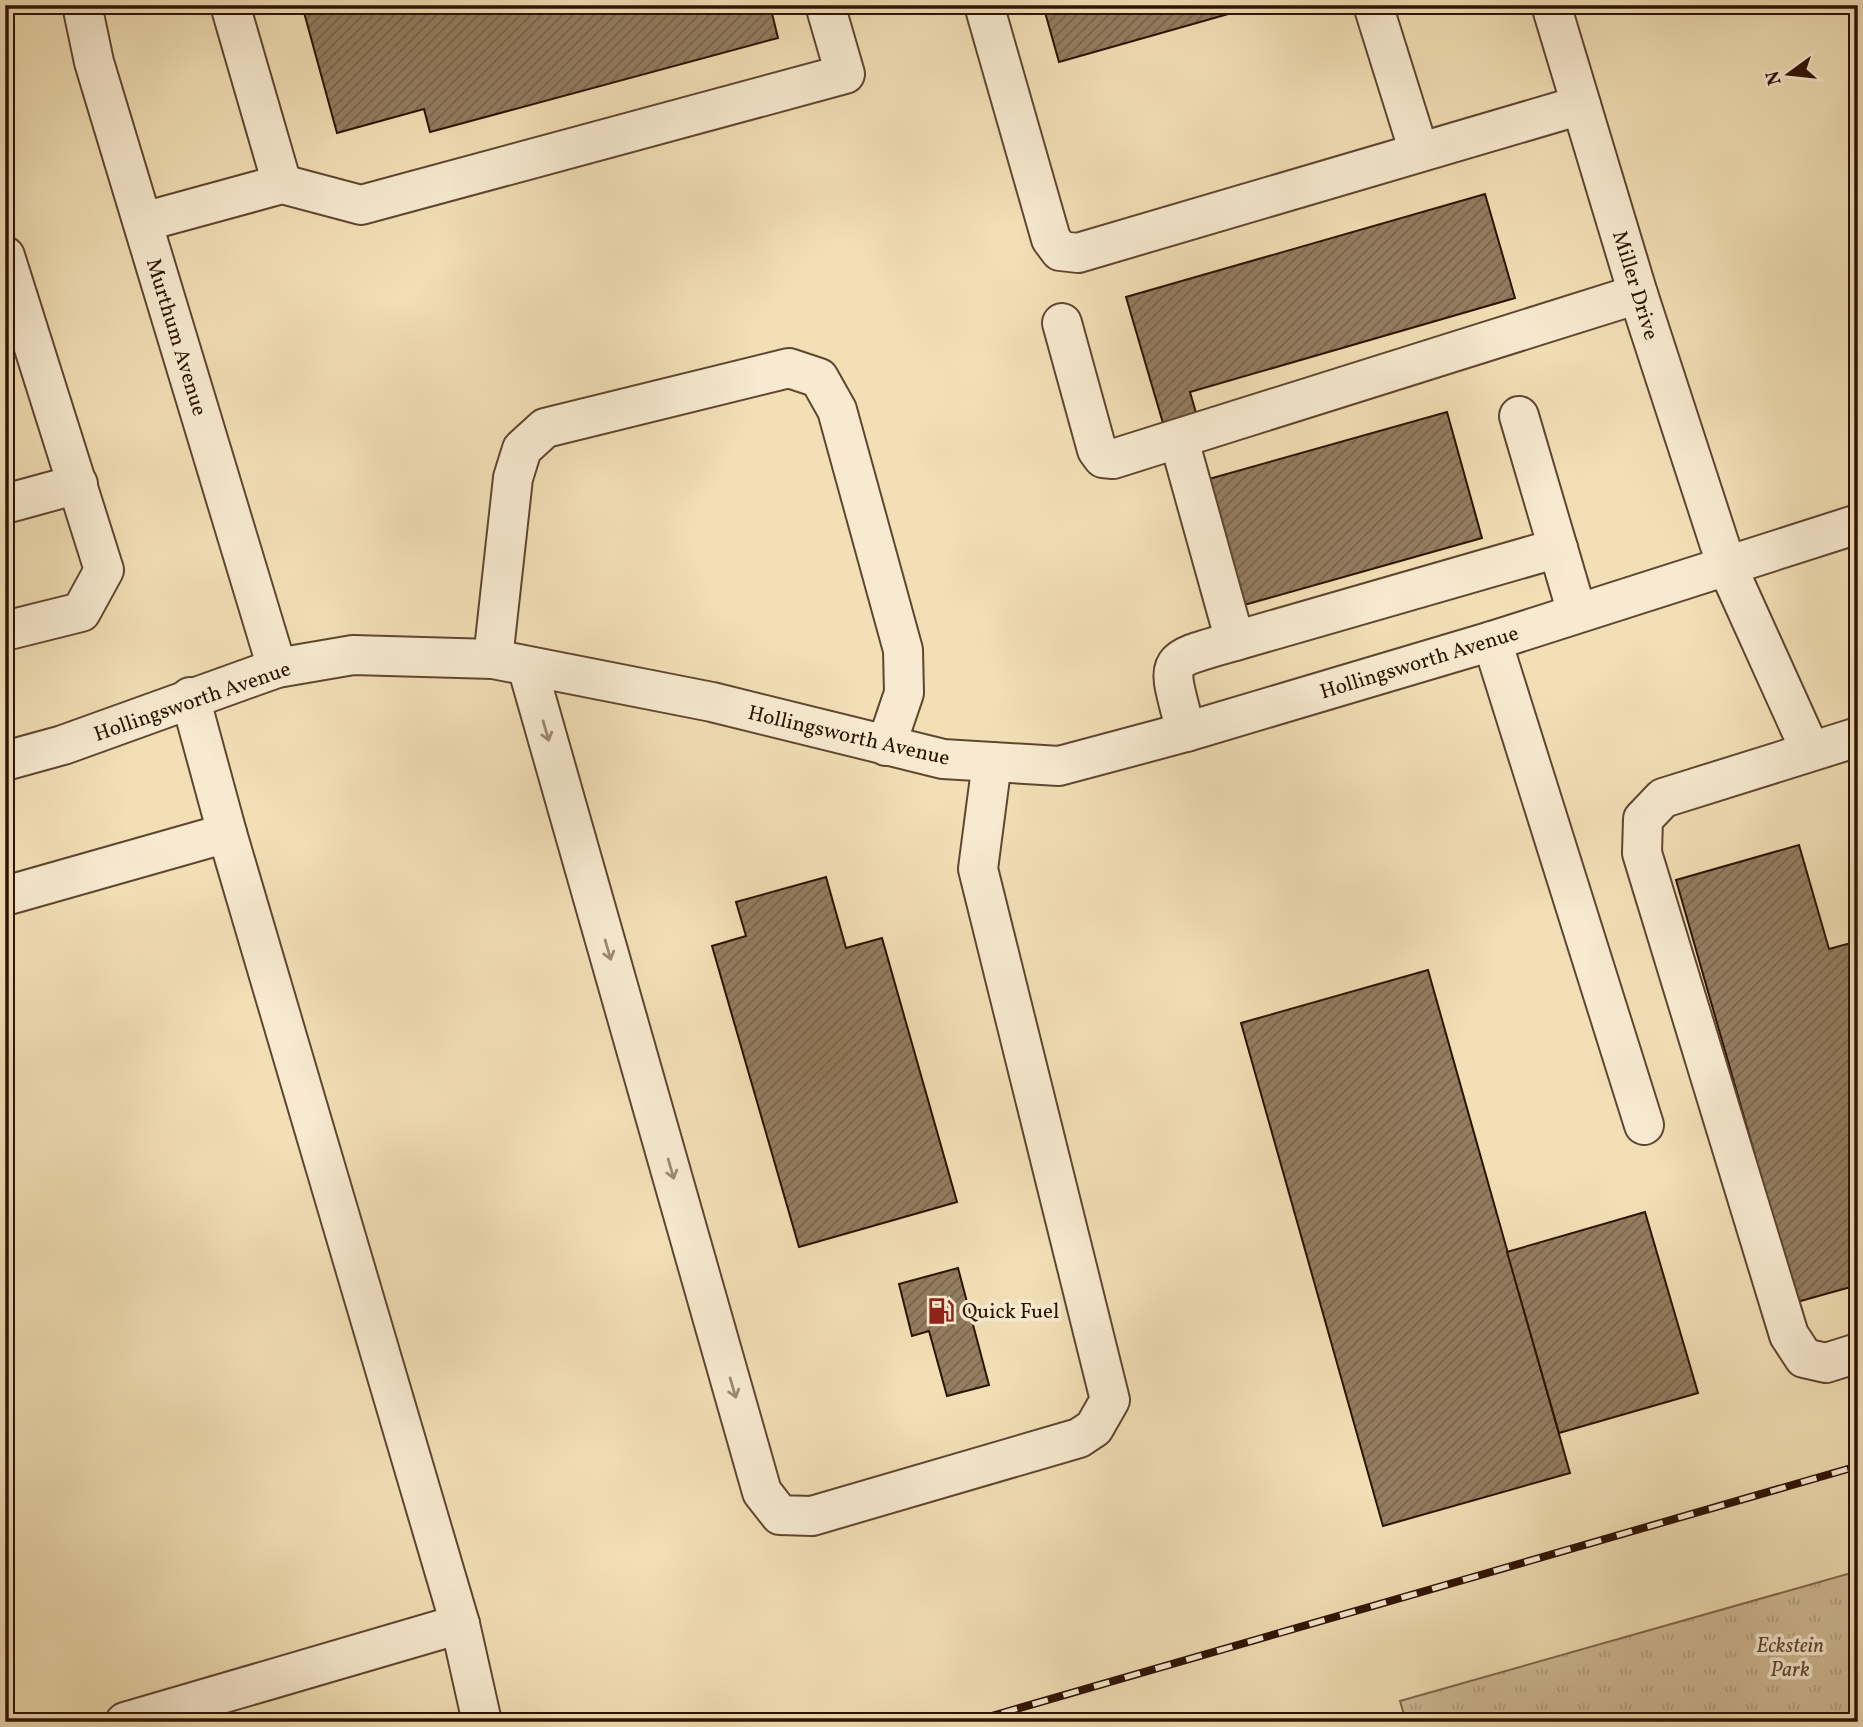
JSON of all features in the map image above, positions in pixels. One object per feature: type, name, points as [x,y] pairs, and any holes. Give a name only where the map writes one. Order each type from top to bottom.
[{"type":"street","name":"Murthum Avenue","points":[[82,5],[94,62],[277,668]]},
{"type":"street","points":[[230,5],[282,184]]},
{"type":"street","points":[[143,222],[282,184],[361,205],[845,74],[825,5]]},
{"type":"street","points":[[984,5],[1051,239],[1060,251],[1078,253],[1581,105]]},
{"type":"street","points":[[1373,5],[1419,152]]},
{"type":"street","name":"Miller Drive","points":[[1551,5],[1639,294],[1726,564],[1810,750]]},
{"type":"street","points":[[5,256],[20,360],[78,484],[104,570],[81,612],[5,631]]},
{"type":"street","points":[[1062,323],[1097,450],[1103,458],[1113,459],[1639,294]]},
{"type":"street","points":[[886,746],[904,693],[903,650],[837,410],[819,378],[789,368],[545,428],[522,449],[513,478],[510,662],[762,1492],[780,1515],[812,1516],[1080,1438],[1094,1428],[1111,1400],[978,869],[992,762]]},
{"type":"street","points":[[1519,416],[1577,613]]},
{"type":"street","points":[[1179,440],[1235,641]]},
{"type":"street","points":[[5,503],[78,484]]},
{"type":"street","name":"Hollingsworth Avenue","points":[[5,761],[86,737],[190,697],[277,668],[353,655],[510,662],[712,702],[943,759],[1059,766],[1186,732],[1492,641],[1858,524]]},
{"type":"street","points":[[1186,732],[1172,678],[1174,665],[1182,656],[1558,548]]},
{"type":"street","points":[[1492,641],[1644,1125]]},
{"type":"street","points":[[190,697],[227,833],[460,1624],[482,1722]]},
{"type":"street","points":[[1858,737],[1663,798],[1643,819],[1642,853],[1789,1335],[1804,1358],[1826,1363],[1858,1353]]},
{"type":"street","points":[[5,896],[227,833]]},
{"type":"street","points":[[125,1722],[460,1624]]},
{"type":"green space","name":"Eckstein Park","points":[[1858,1571],[1858,1722],[1406,1722],[1400,1701]]},
{"type":"building","points":[[302,5],[770,5],[778,38],[430,132],[424,109],[337,133]]},
{"type":"building","points":[[1043,5],[1260,5],[1059,62]]},
{"type":"building","points":[[1485,194],[1515,298],[1190,392],[1198,420],[1165,430],[1126,297]]},
{"type":"building","points":[[1447,412],[1482,538],[1244,605],[1209,479]]},
{"type":"building","points":[[1799,845],[1829,949],[1858,941],[1858,1285],[1797,1302],[1676,880]]},
{"type":"building","points":[[826,877],[846,948],[882,938],[957,1202],[799,1247],[712,946],[746,936],[736,902]]},
{"type":"building","points":[[1428,970],[1570,1473],[1383,1526],[1241,1023]]},
{"type":"building","points":[[1645,1212],[1698,1393],[1559,1433],[1507,1252]]},
{"type":"building","points":[[958,1268],[989,1385],[947,1396],[929,1331],[912,1336],[899,1284]]},
{"type":"railway","points":[[971,1722],[1858,1466]]},
{"type":"place","name":"Quick Fuel","points":[[941,1311]]}]
